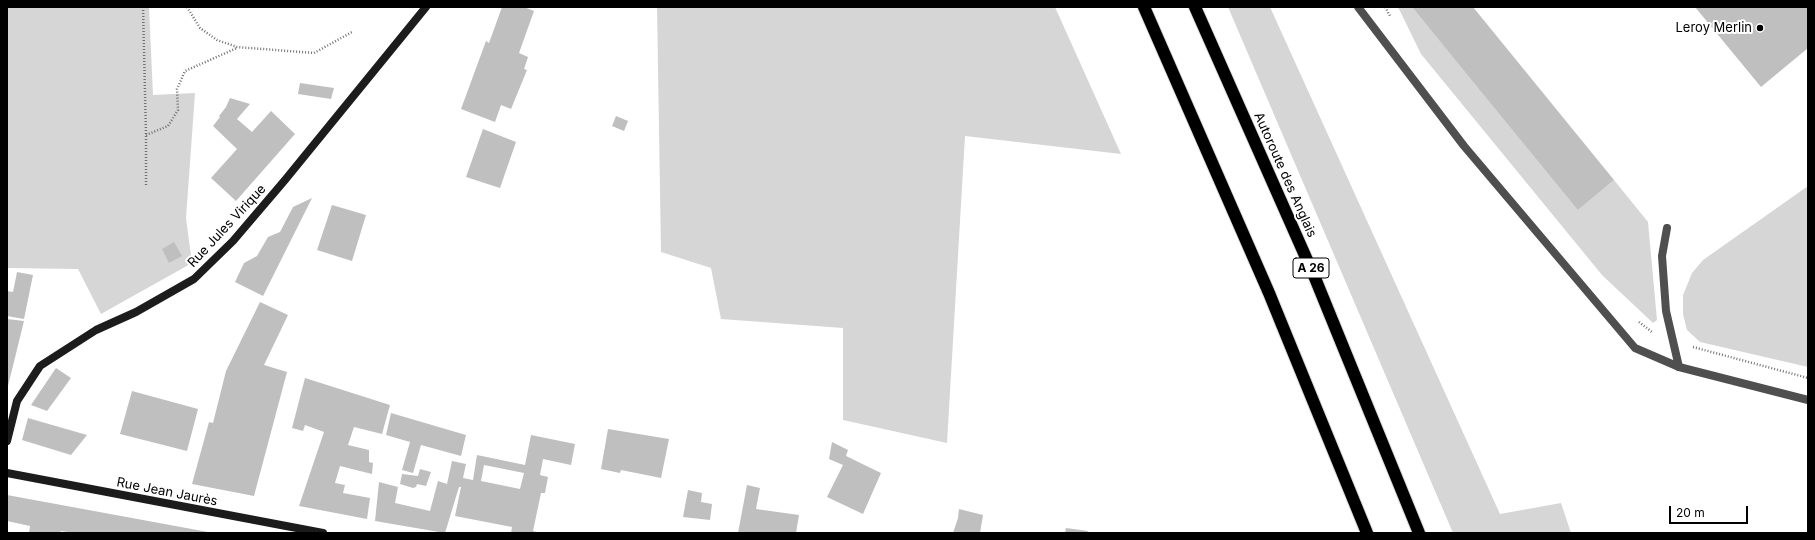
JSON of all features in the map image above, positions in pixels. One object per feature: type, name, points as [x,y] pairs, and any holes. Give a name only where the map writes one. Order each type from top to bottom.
[{"type":"highway","points":[[1144,7],[1269,293],[1367,533]]},
{"type":"highway","name":"Autoroute des Anglais","points":[[1195,7],[1315,278],[1419,533]]},
{"type":"street","name":"Rue Jules Virique","points":[[7,440],[17,402],[40,366],[96,330],[136,312],[194,279],[233,241],[426,7]]},
{"type":"street","points":[[1358,7],[1464,146],[1635,348],[1679,367],[1808,400]]},
{"type":"street","points":[[1667,228],[1662,256],[1666,312],[1679,367]]},
{"type":"street","name":"Rue Jean Jaurès","points":[[7,473],[323,533]]},
{"type":"path","points":[[143,7],[146,186]]},
{"type":"path","points":[[187,7],[200,28],[217,40],[237,47],[314,53],[352,32]]},
{"type":"path","points":[[1385,7],[1390,18]]},
{"type":"path","points":[[146,135],[168,126],[178,110],[177,89],[186,71],[237,47]]},
{"type":"path","points":[[1637,320],[1658,336],[1808,378]]},
{"type":"shaded area","points":[[7,7],[149,7],[153,95],[195,93],[186,218],[192,263],[101,314],[78,269],[7,268]]},
{"type":"shaded area","points":[[657,7],[1055,7],[1121,154],[965,136],[947,443],[843,420],[843,328],[721,319],[711,268],[661,252]]},
{"type":"shaded area","points":[[1228,7],[1270,7],[1500,514],[1561,503],[1571,533],[1453,533]]},
{"type":"shaded area","points":[[1398,7],[1412,7],[1579,209],[1614,180],[1648,222],[1657,320],[1653,323],[1602,275],[1421,54]]},
{"type":"shaded area","points":[[1808,186],[1808,367],[1700,342],[1687,330],[1683,314],[1683,295],[1692,273],[1703,260]]},
{"type":"building","points":[[502,7],[524,7],[534,11],[519,53],[528,57],[524,69],[527,70],[511,109],[501,105],[495,122],[461,109],[486,41],[489,43]]},
{"type":"building","points":[[1412,7],[1473,7],[1614,180],[1578,210]]},
{"type":"building","name":"Leroy Merlin","points":[[1695,7],[1808,7],[1808,48],[1761,87]]},
{"type":"building","points":[[300,83],[334,88],[331,99],[298,94]]},
{"type":"building","points":[[230,98],[250,104],[237,119],[252,132],[271,111],[295,134],[236,201],[211,178],[237,149],[213,126],[220,117],[219,116],[226,107]]},
{"type":"building","points":[[616,116],[628,121],[624,131],[612,126]]},
{"type":"building","points":[[483,129],[516,142],[500,188],[466,177]]},
{"type":"building","points":[[312,198],[263,296],[235,282],[244,263],[257,256],[268,237],[280,232],[293,207]]},
{"type":"building","points":[[332,205],[366,215],[352,261],[317,250]]},
{"type":"building","points":[[174,242],[182,256],[169,263],[162,249]]},
{"type":"building","points":[[17,272],[33,275],[24,319],[7,316],[7,291],[13,292]]},
{"type":"building","points":[[260,302],[288,315],[264,365],[287,372],[254,496],[192,484],[209,422],[213,423],[226,371]]},
{"type":"building","points":[[7,319],[24,321],[8,386],[7,386]]},
{"type":"building","points":[[56,368],[71,378],[47,411],[31,405]]},
{"type":"building","points":[[305,378],[390,405],[382,434],[354,427],[348,445],[369,450],[369,462],[373,463],[372,474],[340,466],[335,483],[345,485],[343,493],[370,498],[367,519],[299,506],[324,432],[305,425],[303,431],[292,428]]},
{"type":"building","points":[[132,391],[198,409],[187,451],[120,434]]},
{"type":"building","points":[[391,413],[466,435],[461,456],[421,445],[413,473],[402,470],[410,442],[386,435]]},
{"type":"building","points":[[28,418],[87,435],[71,455],[22,440]]},
{"type":"building","points":[[608,429],[669,439],[661,478],[621,470],[620,473],[601,469]]},
{"type":"building","points":[[531,435],[575,444],[571,465],[543,459],[540,475],[548,477],[545,493],[541,493],[533,531],[540,533],[511,533],[512,527],[455,516],[461,487],[459,487],[445,533],[375,521],[379,482],[398,487],[395,503],[430,511],[438,481],[447,484],[452,461],[466,464],[463,478],[473,480],[477,455],[525,465]],"holes":[[[484,465],[524,473],[520,489],[481,481]]]},
{"type":"building","points":[[832,442],[848,450],[846,456],[881,473],[863,514],[827,497],[843,465],[829,459]]},
{"type":"building","points":[[420,469],[431,472],[426,486],[417,484],[416,487],[413,488],[400,484],[402,474],[418,476]]},
{"type":"building","points":[[747,485],[760,488],[756,509],[799,515],[796,533],[738,533]]},
{"type":"building","points":[[688,490],[702,493],[701,502],[712,504],[710,520],[683,517]]},
{"type":"building","points":[[7,495],[208,533],[73,533],[61,531],[60,533],[29,533],[30,526],[7,521]]},
{"type":"building","points":[[959,509],[983,515],[980,533],[953,533],[958,518]]},
{"type":"building","points":[[1066,528],[1088,531],[1087,533],[1065,533]]},
{"type":"place","name":"Leroy Merlin","points":[[1760,28]]}]
